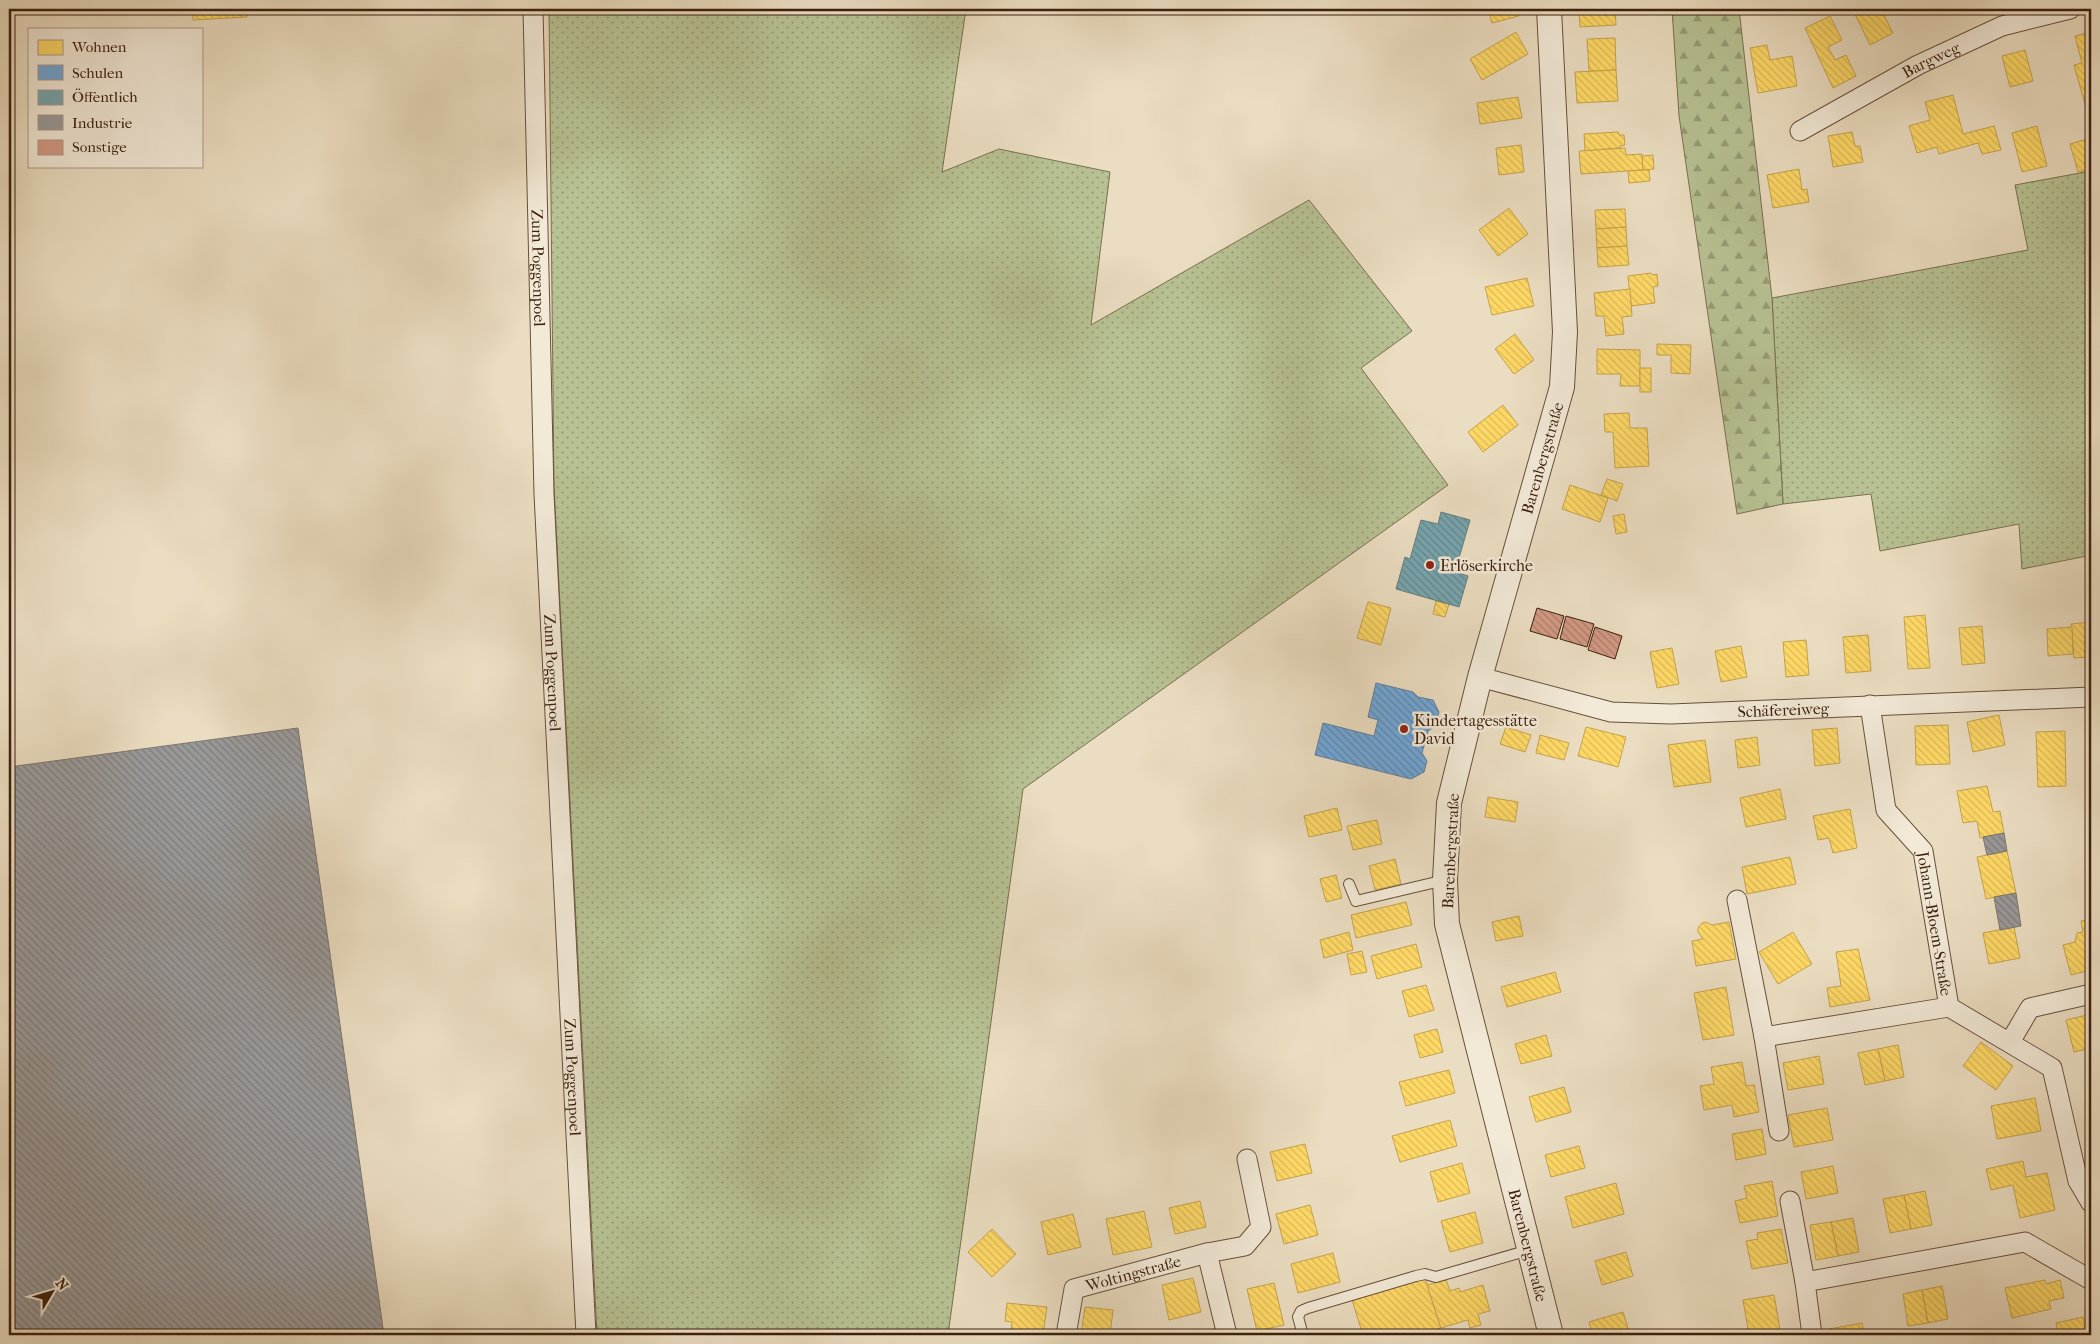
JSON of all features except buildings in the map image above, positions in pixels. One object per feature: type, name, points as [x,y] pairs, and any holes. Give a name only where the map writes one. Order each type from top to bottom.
[{"type":"street","name":"Zum Poggenpoel","points":[[533,9],[544,494],[586,1335]]},
{"type":"street","name":"Barenbergstraße","points":[[1550,9],[1564,332],[1562,387],[1480,677],[1449,803],[1445,880],[1447,924],[1551,1335]]},
{"type":"street","name":"Bargweg","points":[[1800,131],[1918,65],[2002,26],[2070,9]]},
{"type":"street","name":"Schäfereiweg","points":[[1480,677],[1611,712],[1671,714],[2091,697]]},
{"type":"street","name":"Johann-Bloem-Straße","points":[[1870,705],[1886,810],[1923,851],[1949,1007]]},
{"type":"street","points":[[1738,900],[1764,1037],[1779,1131]]},
{"type":"street","points":[[2010,1042],[2030,1008],[2091,994]]},
{"type":"street","name":"Johann-Bloem-Straße","points":[[1764,1037],[1949,1007],[2052,1068],[2078,1182],[2091,1203]]},
{"type":"street","name":"Woltingstraße","points":[[1066,1335],[1074,1290],[1207,1253],[1245,1246],[1261,1227],[1247,1159]]},
{"type":"street","points":[[1790,1201],[1812,1335]]},
{"type":"street","points":[[1804,1282],[2025,1242],[2091,1280]]},
{"type":"street","points":[[1207,1253],[1227,1335]]},
{"type":"lane","points":[[1349,884],[1356,901],[1445,880]]},
{"type":"lane","points":[[1303,1335],[1298,1318],[1301,1311],[1308,1308],[1416,1276],[1425,1274],[1436,1277],[1529,1250]]},
{"type":"green space","points":[[549,9],[966,9],[942,172],[999,149],[1110,172],[1091,325],[1309,200],[1412,331],[1361,368],[1448,485],[1023,789],[948,1335],[597,1335],[554,486]]},
{"type":"green space","points":[[1672,9],[1739,9],[1772,298],[1783,504],[1737,514],[1679,116]]},
{"type":"green space","points":[[2091,171],[2091,573],[2087,556],[2022,569],[2019,524],[1880,551],[1871,494],[1783,504],[1772,298],[2028,250],[2015,185]]},
{"type":"place","name":"Erlöserkirche","points":[[1430,565]]},
{"type":"place","name":"Kindertagesstätte David","points":[[1404,729]]}]
